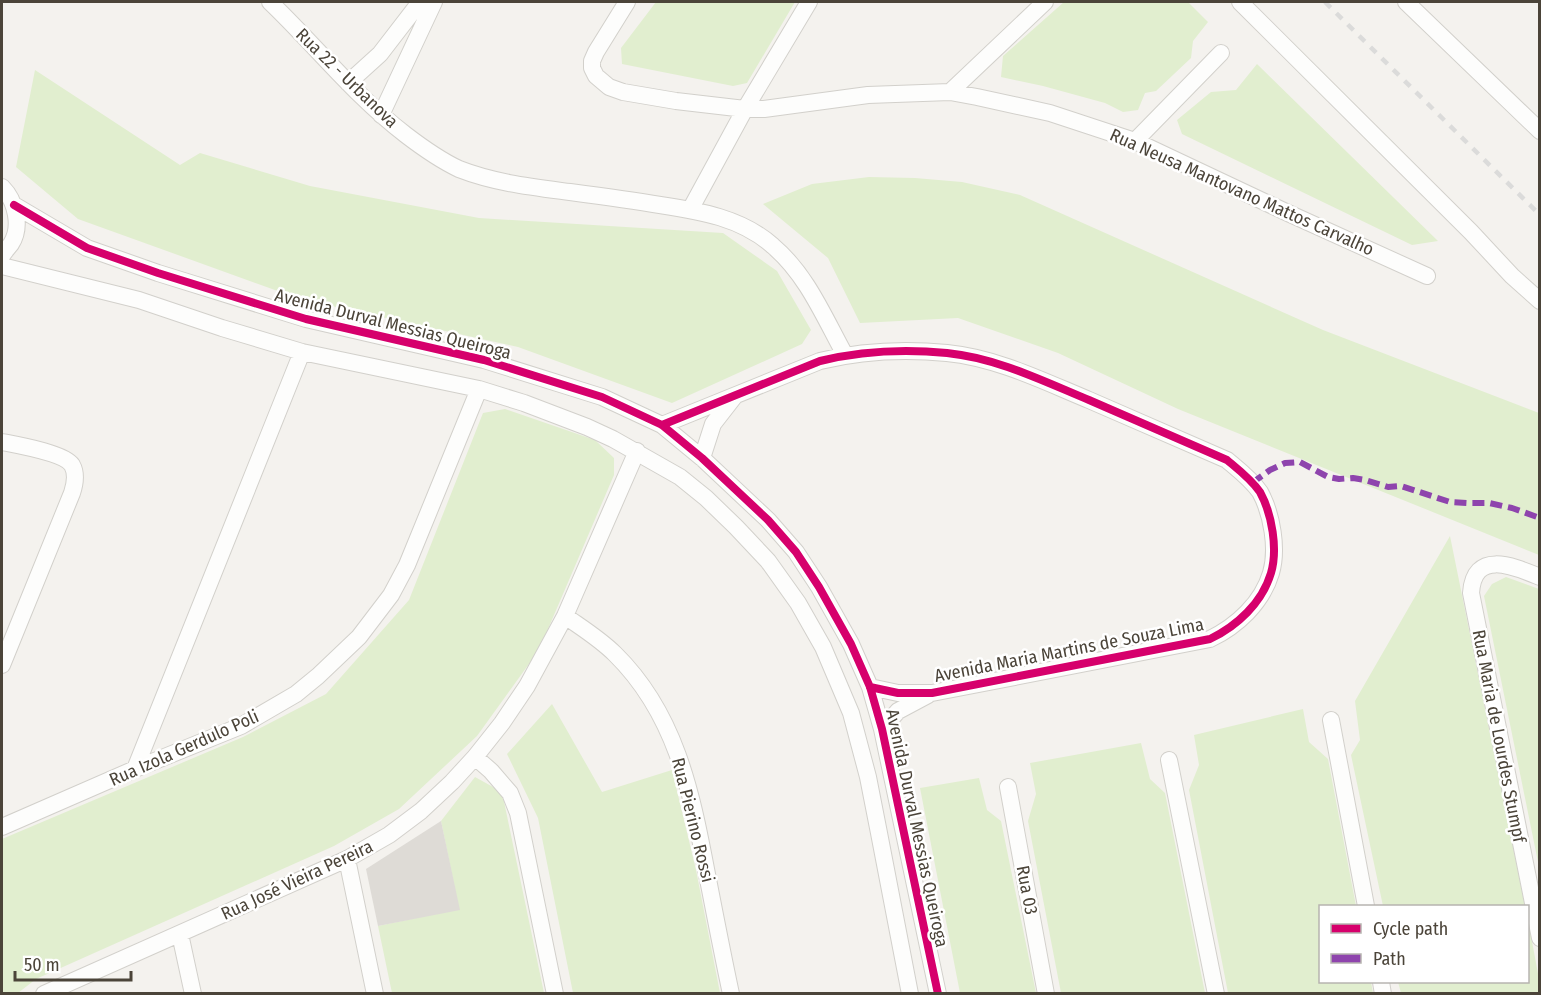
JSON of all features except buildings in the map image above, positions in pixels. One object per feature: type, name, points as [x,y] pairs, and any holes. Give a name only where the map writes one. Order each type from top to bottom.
[{"type":"street","name":"Rua 22 - Urbanova","points":[[270,2],[381,115],[425,150],[460,169],[491,180],[515,185],[716,215],[749,229],[774,246],[801,276],[845,355]]},
{"type":"street","name":"Rua Neusa Mantovano Mattos Carvalho","points":[[627,2],[592,61],[592,68],[596,76],[609,87],[623,92],[745,109],[764,109],[868,95],[950,92],[1050,113],[1135,141],[1428,276]]},
{"type":"street","points":[[690,210],[745,109],[809,2]]},
{"type":"street","points":[[950,92],[1045,2]]},
{"type":"street","points":[[1240,2],[1539,301]]},
{"type":"street","points":[[1406,2],[1539,131]]},
{"type":"street","points":[[348,83],[380,54],[422,5]]},
{"type":"street","points":[[381,115],[422,5]]},
{"type":"street","points":[[1135,141],[1221,53]]},
{"type":"street","points":[[2,187],[14,205],[16,219],[16,232],[2,256]]},
{"type":"street","name":"Avenida Durval Messias Queiroga","points":[[14,205],[87,248],[158,273],[306,319],[484,360],[602,397],[662,425],[702,458],[768,520],[796,552],[851,644],[870,687],[882,729],[938,993]]},
{"type":"street","name":"Avenida Durval Messias Queiroga","points":[[2,266],[139,300],[302,352],[479,389],[525,403],[587,427],[637,451],[680,477],[736,527],[774,570],[798,603],[823,647],[851,713],[868,777],[910,993]]},
{"type":"street","name":"Avenida Maria Martins de Souza Lima","points":[[662,425],[820,361],[845,355],[893,351],[949,353],[991,362],[1033,376],[1227,460],[1247,476],[1259,492],[1268,510],[1273,533],[1274,556],[1271,573],[1255,603],[1243,617],[1221,634],[1210,639],[932,693],[898,693],[870,687]]},
{"type":"street","points":[[135,769],[302,352]]},
{"type":"street","name":"Rua Izola Gerdulo Poli","points":[[2,827],[241,726],[279,705],[318,676],[358,637],[391,595],[407,565],[479,389]]},
{"type":"street","name":"Avenida Maria Martins de Souza Lima","points":[[702,458],[713,424],[737,394]]},
{"type":"street","points":[[2,442],[64,458],[71,464],[75,475],[75,483],[2,664]]},
{"type":"street","name":"Rua José Vieira Pereira","points":[[44,993],[347,859],[414,818],[475,757],[527,686],[565,616],[637,451]]},
{"type":"street","name":"Rua Maria de Lourdes Stumpf","points":[[1539,577],[1503,564],[1489,565],[1478,571],[1472,580],[1471,592],[1539,938]]},
{"type":"street","name":"Rua Pierino Rossi","points":[[565,616],[602,642],[624,663],[648,695],[668,730],[684,769],[694,810],[731,993]]},
{"type":"street","name":"Avenida Maria Martins de Souza Lima","points":[[882,729],[898,711],[932,693]]},
{"type":"street","points":[[1331,720],[1366,905]]},
{"type":"street","points":[[475,757],[510,793],[518,813],[555,993]]},
{"type":"street","points":[[1169,760],[1216,993]]},
{"type":"street","name":"Rua 03","points":[[1008,787],[1046,993]]},
{"type":"street","points":[[347,859],[375,993]]},
{"type":"street","points":[[180,934],[193,993]]},
{"type":"green space","points":[[656,2],[795,2],[747,83],[733,86],[622,64],[621,48]]},
{"type":"green space","points":[[1064,2],[1188,2],[1208,22],[1193,41],[1191,58],[1156,91],[1145,93],[1138,110],[1123,112],[1105,103],[1001,77],[1003,56]]},
{"type":"green space","points":[[1257,64],[1438,241],[1412,245],[1182,134],[1177,120],[1211,92],[1236,90]]},
{"type":"green space","points":[[35,70],[180,165],[200,153],[310,186],[479,218],[723,233],[777,271],[811,330],[802,344],[672,403],[518,347],[300,299],[78,219],[16,167]]},
{"type":"green space","points":[[869,177],[962,182],[1020,195],[1323,330],[1539,413],[1539,555],[1178,409],[1058,353],[958,318],[860,323],[828,258],[763,204],[812,184]]},
{"type":"green space","points":[[505,409],[595,440],[614,458],[614,475],[539,650],[477,736],[399,809],[334,846],[36,979],[18,993],[2,993],[2,839],[243,737],[326,694],[409,600],[483,413]]},
{"type":"green space","points":[[1450,536],[1525,905],[1383,905],[1351,755],[1360,740],[1355,701]]},
{"type":"green space","points":[[1506,577],[1539,589],[1539,867],[1484,596],[1492,584]]},
{"type":"green space","points":[[552,704],[602,792],[672,770],[696,870],[720,993],[573,993],[538,818],[507,754]]},
{"type":"green space","points":[[1303,709],[1309,742],[1328,759],[1356,905],[1319,905],[1319,983],[1371,983],[1373,993],[1228,993],[1189,790],[1199,765],[1194,735]]},
{"type":"green space","points":[[1141,743],[1150,779],[1165,793],[1205,993],[1061,993],[1028,821],[1036,794],[1030,763]]},
{"type":"green space","points":[[475,777],[502,792],[544,993],[392,993],[378,926],[459,909],[441,821]]},
{"type":"green space","points":[[979,778],[987,810],[1001,821],[1036,993],[960,993],[920,788]]},
{"type":"green space","points":[[1529,925],[1539,979],[1539,993],[1401,993],[1398,983],[1529,983]]},
{"type":"railway","points":[[1325,2],[1540,215]]},
{"type":"marked path","points":[[1252,483],[1285,463],[1300,462],[1328,477],[1353,478],[1388,487],[1401,486],[1450,502],[1489,503],[1540,518]]},
{"type":"cycle path","points":[[14,205],[87,248],[158,273],[306,319],[484,360],[602,397],[662,425],[702,458],[768,520],[796,552],[851,644],[870,687],[882,729],[938,994]]},
{"type":"cycle path","points":[[662,425],[820,361],[883,352],[947,353],[984,360],[1020,371],[1227,460],[1260,492],[1273,532],[1274,553],[1271,573],[1255,604],[1220,634],[1210,639],[932,693],[898,693],[870,687]]}]
